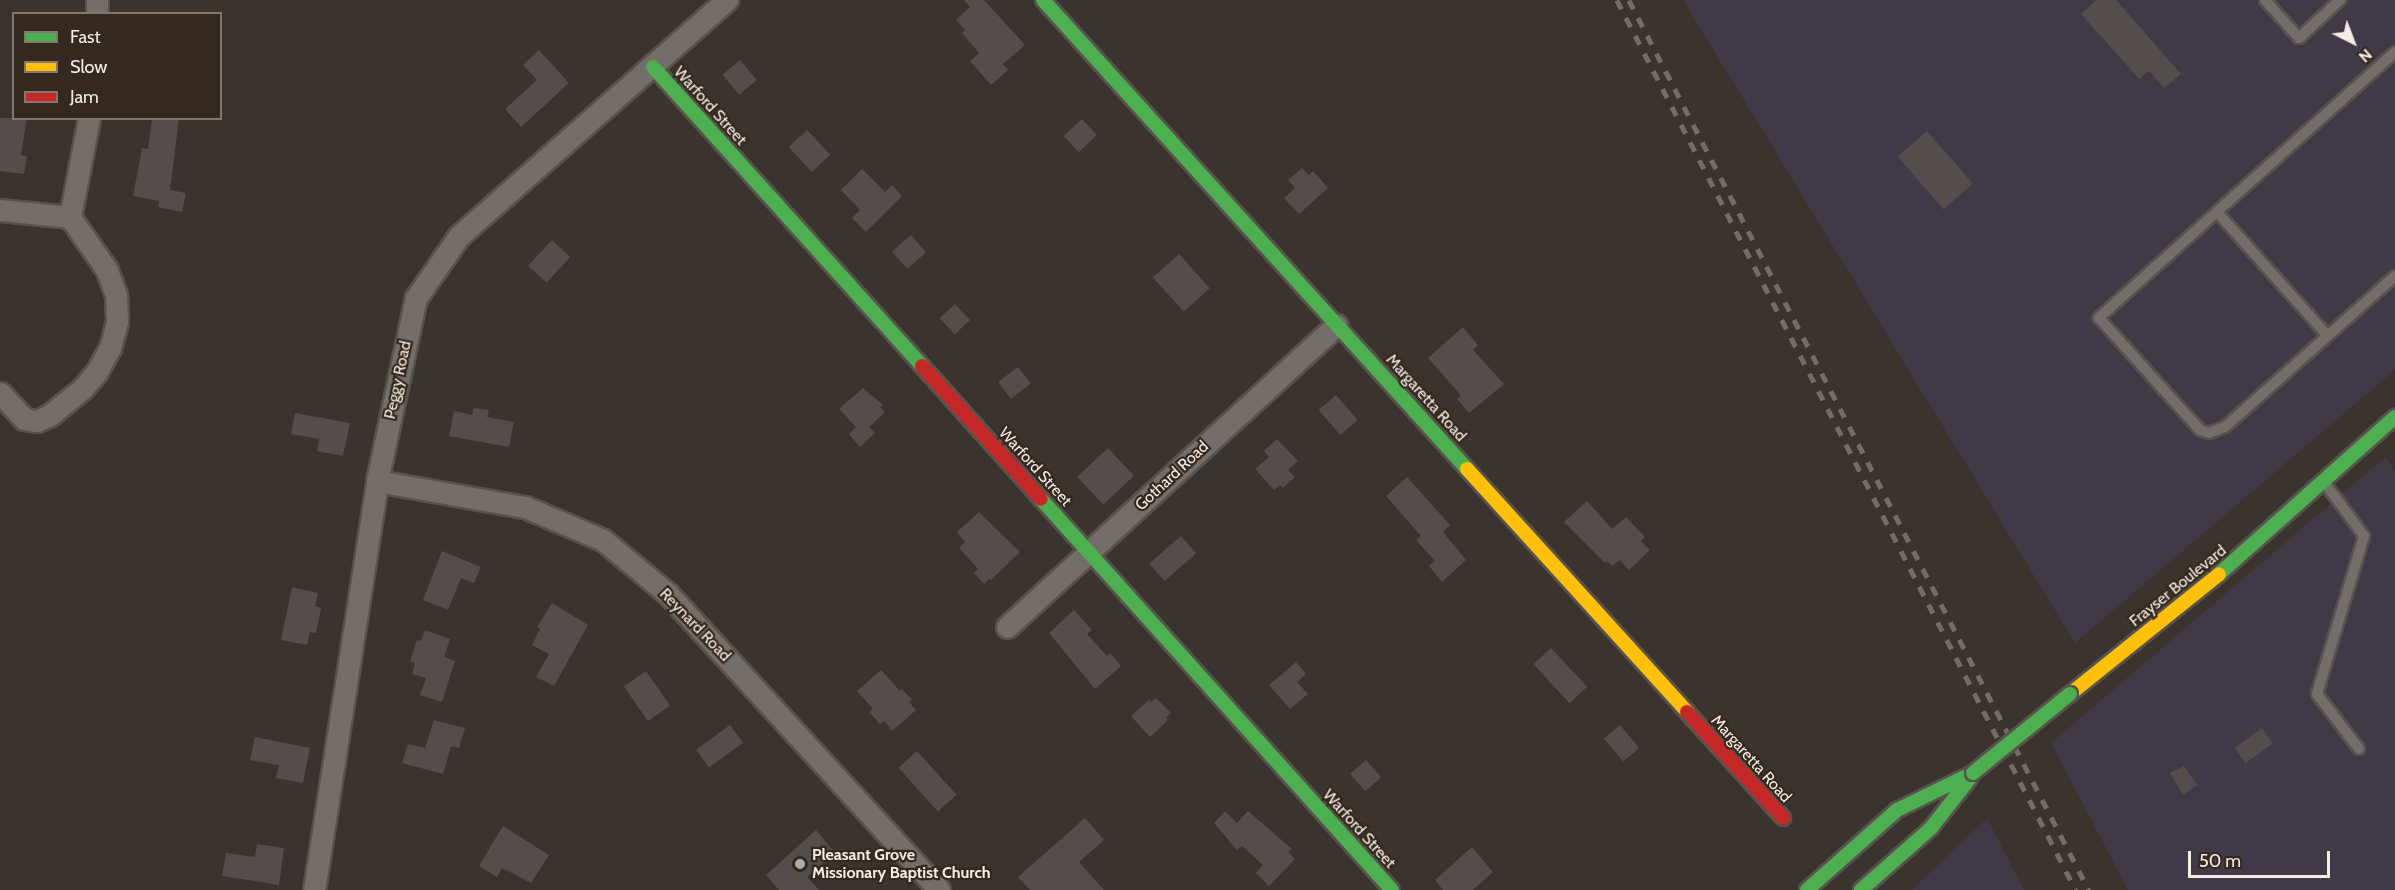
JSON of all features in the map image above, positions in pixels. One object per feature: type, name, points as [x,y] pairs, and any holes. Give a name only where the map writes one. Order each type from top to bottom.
[{"type":"street","name":"Peggy Road","points":[[314,890],[377,481],[416,298],[459,236],[727,0]]},
{"type":"street","name":"Margaretta Road","points":[[1043,0],[1783,818]]},
{"type":"street","name":"Warford Street","points":[[653,67],[1392,890]]},
{"type":"street","points":[[0,393],[24,419],[37,421],[50,415],[82,389],[96,373],[110,348],[117,321],[116,295],[107,270],[70,217],[89,120]]},
{"type":"street","points":[[0,210],[70,217]]},
{"type":"street","name":"Gothard Road","points":[[1006,627],[1090,553],[1337,325]]},
{"type":"street","name":"Frayser Boulevard","points":[[1973,773],[2232,565],[2395,417]]},
{"type":"street","name":"Reynard Road","points":[[377,481],[525,507],[603,540],[668,594],[939,890]]},
{"type":"street","points":[[1807,890],[1897,810],[1973,773]]},
{"type":"street","points":[[1861,890],[1931,828],[1973,773]]},
{"type":"lane","points":[[2265,0],[2299,38],[2340,0]]},
{"type":"lane","points":[[2395,52],[2099,318],[2200,430],[2210,433],[2225,427],[2395,276]]},
{"type":"lane","points":[[2217,212],[2328,336]]},
{"type":"lane","points":[[2324,482],[2364,536],[2317,694],[2359,750]]},
{"type":"shaded area","points":[[1683,0],[2395,0],[2395,370],[2075,643]]},
{"type":"shaded area","points":[[2385,457],[2395,470],[2395,890],[2128,890],[2051,743]]},
{"type":"shaded area","points":[[1987,818],[2024,890],[1912,890]]},
{"type":"building","points":[[964,0],[984,0],[1025,45],[1003,64],[1008,70],[991,85],[970,61],[979,53],[962,33],[965,30],[956,20],[970,7]]},
{"type":"building","points":[[2096,0],[2116,0],[2181,74],[2164,88],[2149,71],[2139,79],[2081,14]]},
{"type":"building","points":[[539,50],[569,83],[521,127],[505,109],[537,80],[523,65]]},
{"type":"building","points":[[740,60],[757,80],[739,95],[722,75]]},
{"type":"building","points":[[0,118],[27,120],[21,155],[27,156],[24,174],[0,171]]},
{"type":"building","points":[[1082,119],[1097,135],[1079,152],[1064,136]]},
{"type":"building","points":[[152,120],[179,120],[170,190],[186,193],[182,212],[158,207],[159,201],[133,196],[142,148],[148,149]]},
{"type":"building","points":[[807,130],[830,155],[812,172],[789,147]]},
{"type":"building","points":[[1927,131],[1973,184],[1943,209],[1898,157]]},
{"type":"building","points":[[1302,168],[1309,175],[1313,171],[1328,188],[1299,214],[1284,198],[1295,188],[1288,180]]},
{"type":"building","points":[[862,169],[885,192],[892,185],[902,196],[866,232],[852,218],[860,210],[841,190]]},
{"type":"building","points":[[911,235],[926,252],[907,269],[892,251]]},
{"type":"building","points":[[552,240],[570,257],[546,283],[528,266]]},
{"type":"building","points":[[1179,254],[1210,288],[1184,312],[1153,277]]},
{"type":"building","points":[[955,304],[970,320],[955,334],[940,318]]},
{"type":"building","points":[[1463,327],[1478,345],[1473,350],[1504,384],[1469,413],[1457,399],[1461,396],[1459,393],[1428,358]]},
{"type":"building","points":[[1018,367],[1031,384],[1011,399],[998,382]]},
{"type":"building","points":[[863,388],[883,405],[880,407],[885,412],[869,427],[875,433],[860,447],[849,434],[856,427],[839,409]]},
{"type":"building","points":[[1336,395],[1358,420],[1340,435],[1319,410]]},
{"type":"building","points":[[474,408],[489,410],[487,417],[514,422],[509,447],[449,436],[454,411],[472,415]]},
{"type":"building","points":[[295,413],[350,423],[343,456],[317,451],[319,439],[291,434]]},
{"type":"building","points":[[1277,439],[1298,461],[1288,470],[1295,477],[1283,488],[1280,485],[1274,490],[1255,469],[1269,457],[1264,451]]},
{"type":"building","points":[[1108,448],[1134,476],[1103,504],[1077,477]]},
{"type":"building","points":[[1407,477],[1450,525],[1443,532],[1466,560],[1442,582],[1429,566],[1435,561],[1416,540],[1421,536],[1386,496]]},
{"type":"building","points":[[1587,501],[1612,529],[1626,517],[1645,537],[1641,541],[1650,550],[1629,570],[1620,560],[1612,566],[1607,561],[1605,563],[1564,522]]},
{"type":"building","points":[[979,512],[1020,552],[984,584],[974,573],[978,569],[959,548],[965,542],[957,532]]},
{"type":"building","points":[[1181,536],[1196,553],[1164,581],[1149,564]]},
{"type":"building","points":[[442,551],[481,567],[474,583],[461,578],[448,610],[423,600]]},
{"type":"building","points":[[292,587],[318,593],[315,606],[321,608],[316,633],[310,632],[307,645],[281,640]]},
{"type":"building","points":[[552,603],[588,625],[554,686],[536,677],[549,654],[532,645],[540,629],[537,627]]},
{"type":"building","points":[[1074,610],[1092,630],[1087,634],[1107,656],[1110,653],[1121,666],[1095,689],[1049,633]]},
{"type":"building","points":[[425,630],[450,639],[444,657],[455,661],[442,702],[420,695],[426,678],[412,674],[415,663],[410,661],[417,640],[421,641]]},
{"type":"building","points":[[1551,648],[1587,687],[1570,703],[1533,664]]},
{"type":"building","points":[[1296,662],[1306,674],[1297,682],[1308,694],[1290,709],[1269,685]]},
{"type":"building","points":[[881,670],[900,691],[902,689],[912,700],[909,702],[916,710],[892,731],[884,721],[880,724],[869,712],[873,709],[857,691]]},
{"type":"building","points":[[646,671],[670,705],[648,721],[624,686]]},
{"type":"building","points":[[1156,698],[1171,713],[1166,718],[1168,720],[1150,737],[1131,716],[1149,700],[1151,702]]},
{"type":"building","points":[[434,720],[465,728],[459,748],[451,746],[443,774],[402,763],[408,744],[425,748]]},
{"type":"building","points":[[730,725],[743,743],[709,767],[696,750]]},
{"type":"building","points":[[1620,725],[1639,748],[1623,761],[1604,738]]},
{"type":"building","points":[[2262,728],[2273,743],[2246,763],[2234,748]]},
{"type":"building","points":[[255,737],[310,748],[303,783],[276,778],[279,765],[250,760]]},
{"type":"building","points":[[917,751],[956,795],[938,812],[898,768]]},
{"type":"building","points":[[1366,760],[1381,777],[1365,791],[1350,774]]},
{"type":"building","points":[[2184,766],[2197,785],[2183,795],[2170,773]]},
{"type":"building","points":[[1225,811],[1237,823],[1248,811],[1292,849],[1288,852],[1295,859],[1269,886],[1256,873],[1263,865],[1242,846],[1237,850],[1214,823]]},
{"type":"building","points":[[1085,818],[1104,840],[1079,862],[1104,890],[1030,890],[1018,877]]},
{"type":"building","points":[[503,826],[549,855],[531,883],[502,868],[497,877],[479,866]]},
{"type":"building","name":"Pleasant Grove Missionary Baptist Church","points":[[816,830],[835,853],[807,877],[819,890],[779,890],[766,875]]},
{"type":"building","points":[[257,844],[284,848],[279,885],[222,876],[226,853],[255,857]]},
{"type":"building","points":[[1472,847],[1493,872],[1473,890],[1443,890],[1435,880]]},
{"type":"railway","points":[[1617,0],[2076,890]]},
{"type":"railway","points":[[1629,0],[2089,890]]},
{"type":"traffic: fast","points":[[1043,0],[1467,469]]},
{"type":"traffic: fast","points":[[653,67],[922,366]]},
{"type":"traffic: fast","points":[[2219,574],[2395,417]]},
{"type":"traffic: fast","points":[[1041,499],[1392,890]]},
{"type":"traffic: fast","points":[[1973,773],[2070,694]]},
{"type":"traffic: fast","points":[[1807,890],[1897,810],[1973,773]]},
{"type":"traffic: fast","points":[[1861,890],[1931,828],[1970,778]]},
{"type":"traffic: slow","points":[[1467,469],[1687,712]]},
{"type":"traffic: slow","points":[[2070,694],[2219,574]]},
{"type":"traffic: jam","points":[[922,366],[1041,499]]},
{"type":"traffic: jam","points":[[1687,712],[1783,818]]},
{"type":"place","name":"Pleasant Grove Missionary Baptist Church","points":[[800,864]]}]
